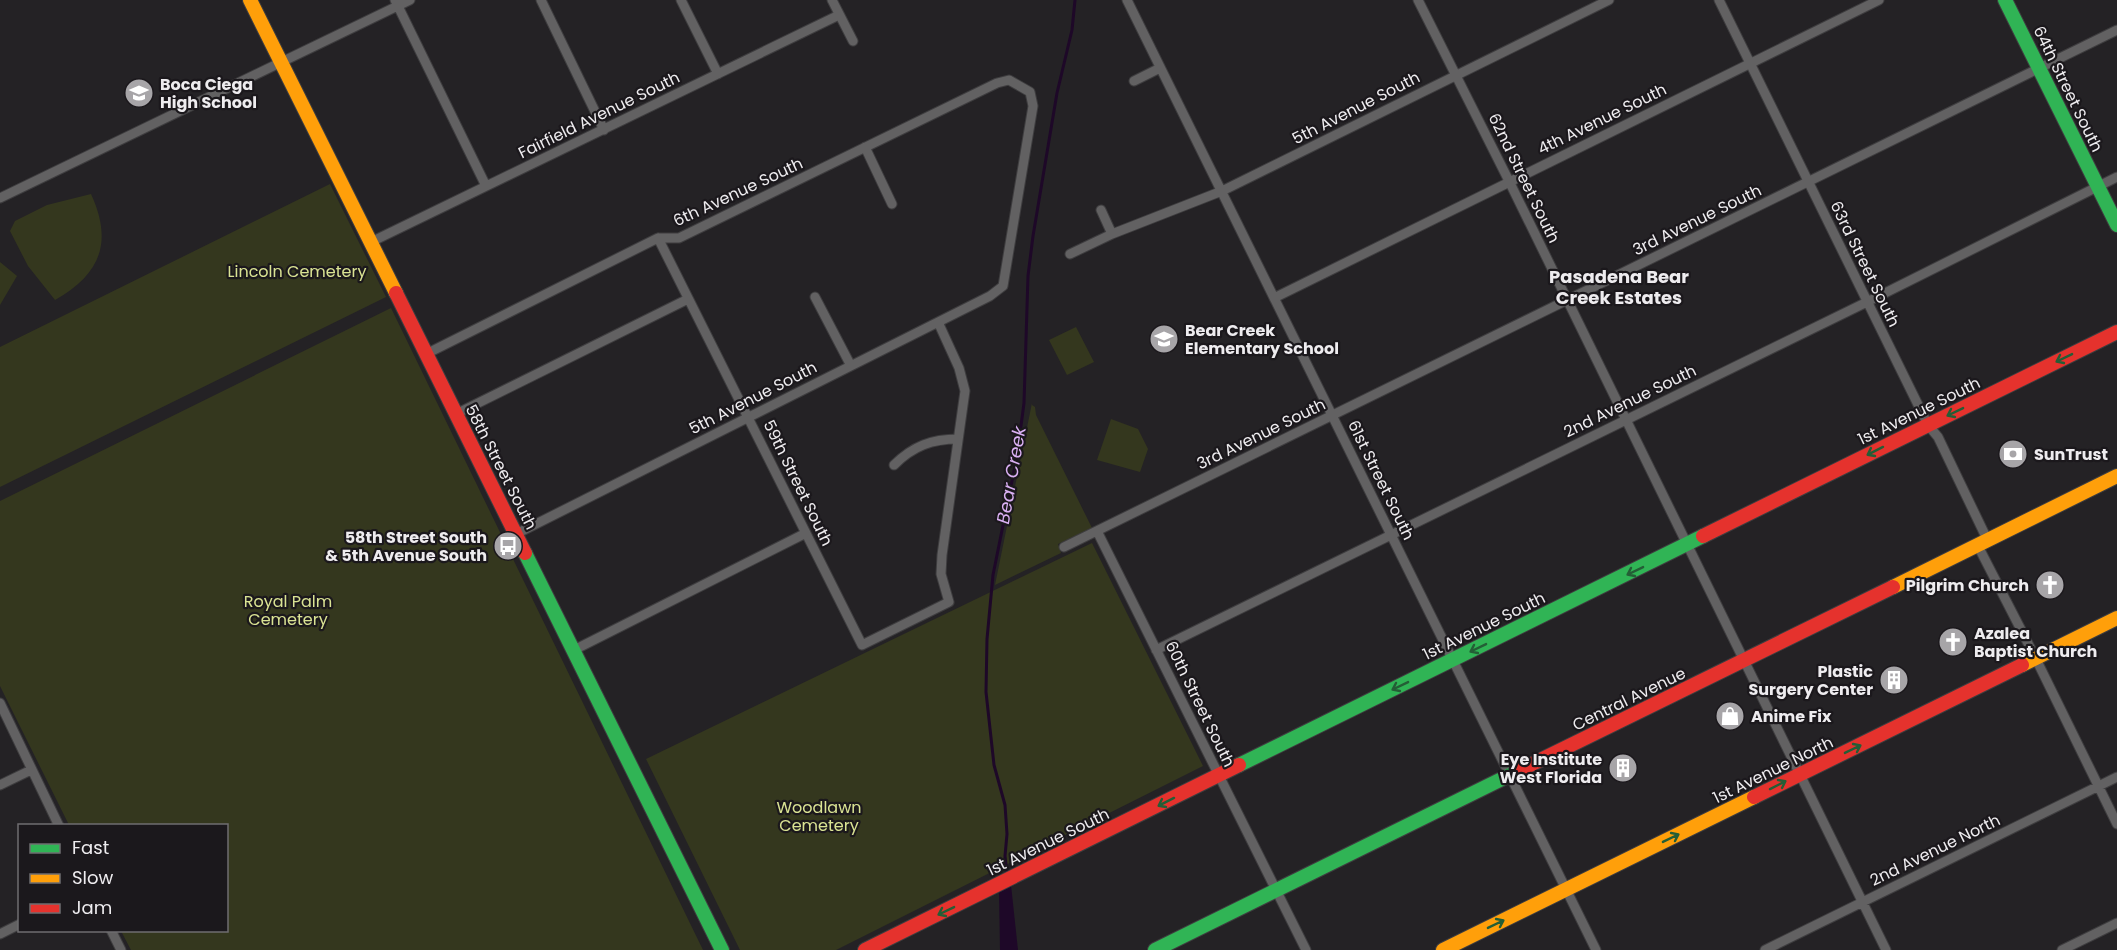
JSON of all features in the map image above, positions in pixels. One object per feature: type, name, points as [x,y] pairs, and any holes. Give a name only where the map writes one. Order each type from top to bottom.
[{"type":"main road","name":"58th Street South","points":[[250,0],[722,950]]},
{"type":"main road","name":"64th Street South","points":[[2005,0],[2117,225]]},
{"type":"main road","name":"1st Avenue South","points":[[865,950],[2117,333]]},
{"type":"main road","name":"Central Avenue","points":[[1155,950],[2117,476]]},
{"type":"main road","name":"1st Avenue North","points":[[1443,950],[2117,618]]},
{"type":"street","points":[[0,198],[282,62],[396,3],[410,0]]},
{"type":"street","points":[[541,0],[604,130]]},
{"type":"street","points":[[681,0],[718,74]]},
{"type":"street","points":[[832,0],[853,41]]},
{"type":"street","name":"61st Street South","points":[[1127,0],[1596,950]]},
{"type":"street","name":"62nd Street South","points":[[1418,0],[1886,950]]},
{"type":"street","name":"5th Avenue South","points":[[1070,254],[1112,234],[1222,191],[1609,0]]},
{"type":"street","name":"63rd Street South","points":[[1719,0],[1928,425],[1938,437],[1982,542],[2036,659],[2117,824]]},
{"type":"street","name":"4th Avenue South","points":[[1274,298],[1879,0]]},
{"type":"street","points":[[396,3],[486,186]]},
{"type":"street","name":"Fairfield Avenue South","points":[[371,242],[839,15]]},
{"type":"street","name":"3rd Avenue South","points":[[1064,547],[2117,30]]},
{"type":"street","points":[[1134,81],[1160,68]]},
{"type":"street","name":"6th Avenue South","points":[[426,354],[658,238],[679,238],[997,83],[1009,80],[1030,92],[1033,106],[1003,286]]},
{"type":"street","points":[[865,147],[892,204]]},
{"type":"street","name":"2nd Avenue South","points":[[1156,650],[2117,177]]},
{"type":"street","points":[[1101,210],[1112,234]]},
{"type":"street","name":"59th Street South","points":[[658,238],[862,645],[949,602],[942,574],[942,555],[958,439]]},
{"type":"street","name":"5th Avenue South","points":[[516,534],[750,418],[850,364],[990,296],[1003,286]]},
{"type":"street","points":[[815,297],[850,364]]},
{"type":"street","points":[[456,414],[688,299]]},
{"type":"street","points":[[894,465],[905,453],[926,442],[958,439],[965,391],[959,368],[938,322]]},
{"type":"street","name":"60th Street South","points":[[1097,531],[1306,950]]},
{"type":"street","points":[[574,650],[806,533]]},
{"type":"street","points":[[0,703],[58,824]]},
{"type":"street","points":[[0,785],[31,770]]},
{"type":"street","name":"2nd Avenue North","points":[[1765,950],[2117,777]]},
{"type":"street","points":[[2062,950],[2117,923]]},
{"type":"street","points":[[0,934],[18,925]]},
{"type":"street","points":[[112,932],[121,950]]},
{"type":"green space","name":"Lincoln Cemetery","points":[[330,184],[386,297],[0,487],[0,347]]},
{"type":"green space","points":[[91,194],[101,227],[98,255],[92,268],[83,279],[55,300],[28,266],[10,231],[15,221],[47,205]]},
{"type":"green space","points":[[0,262],[17,276],[0,305]]},
{"type":"green space","name":"Royal Palm Cemetery","points":[[391,308],[703,950],[131,950],[122,932],[228,932],[228,824],[69,824],[0,686],[0,501]]},
{"type":"green space","points":[[1076,327],[1094,362],[1067,375],[1049,340]]},
{"type":"green space","points":[[1032,403],[1092,528],[1058,544],[1061,553],[995,585]]},
{"type":"green space","points":[[1111,419],[1138,429],[1148,449],[1140,472],[1097,460]]},
{"type":"green space","name":"Woodlawn Cemetery","points":[[1092,543],[1203,766],[836,950],[740,950],[646,759]]},
{"type":"shaded area","points":[[1011,885],[1018,950],[1000,950],[999,891]]},
{"type":"waterway","name":"Bear Creek","points":[[1007,874],[1005,805],[994,765],[986,692],[987,639],[993,575],[1017,456],[1024,403],[1028,276],[1033,236],[1057,93],[1072,30],[1075,0]]},
{"type":"traffic: fast","points":[[2005,0],[2117,225]]},
{"type":"traffic: fast","points":[[1239,765],[1703,536]]},
{"type":"traffic: fast","points":[[525,553],[722,950]]},
{"type":"traffic: fast","points":[[1155,950],[1520,770]]},
{"type":"traffic: slow","points":[[250,0],[396,293]]},
{"type":"traffic: slow","points":[[1893,587],[2117,476]]},
{"type":"traffic: slow","points":[[2022,665],[2117,618]]},
{"type":"traffic: slow","points":[[1443,950],[1754,797]]},
{"type":"traffic: jam","points":[[396,293],[525,553]]},
{"type":"traffic: jam","points":[[1703,536],[2117,332]]},
{"type":"traffic: jam","points":[[1520,770],[1893,587]]},
{"type":"traffic: jam","points":[[1754,797],[2022,665]]},
{"type":"traffic: jam","points":[[865,950],[1239,765]]},
{"type":"place","name":"Boca Ciega High School","points":[[139,93]]},
{"type":"place","name":"Bear Creek Elementary School","points":[[1164,339]]},
{"type":"place","name":"SunTrust","points":[[2013,454]]},
{"type":"place","name":"58th Street South & 5th Avenue South","points":[[508,546]]},
{"type":"place","name":"Pilgrim Church","points":[[2050,585]]},
{"type":"place","name":"Azalea Baptist Church","points":[[1953,642]]},
{"type":"place","name":"Plastic Surgery Center","points":[[1894,680]]},
{"type":"place","name":"Anime Fix","points":[[1730,716]]},
{"type":"place","name":"Eye Institute West Florida","points":[[1623,768]]},
{"type":"district","name":"Pasadena Bear Creek Estates","points":[[1619,286]]}]
